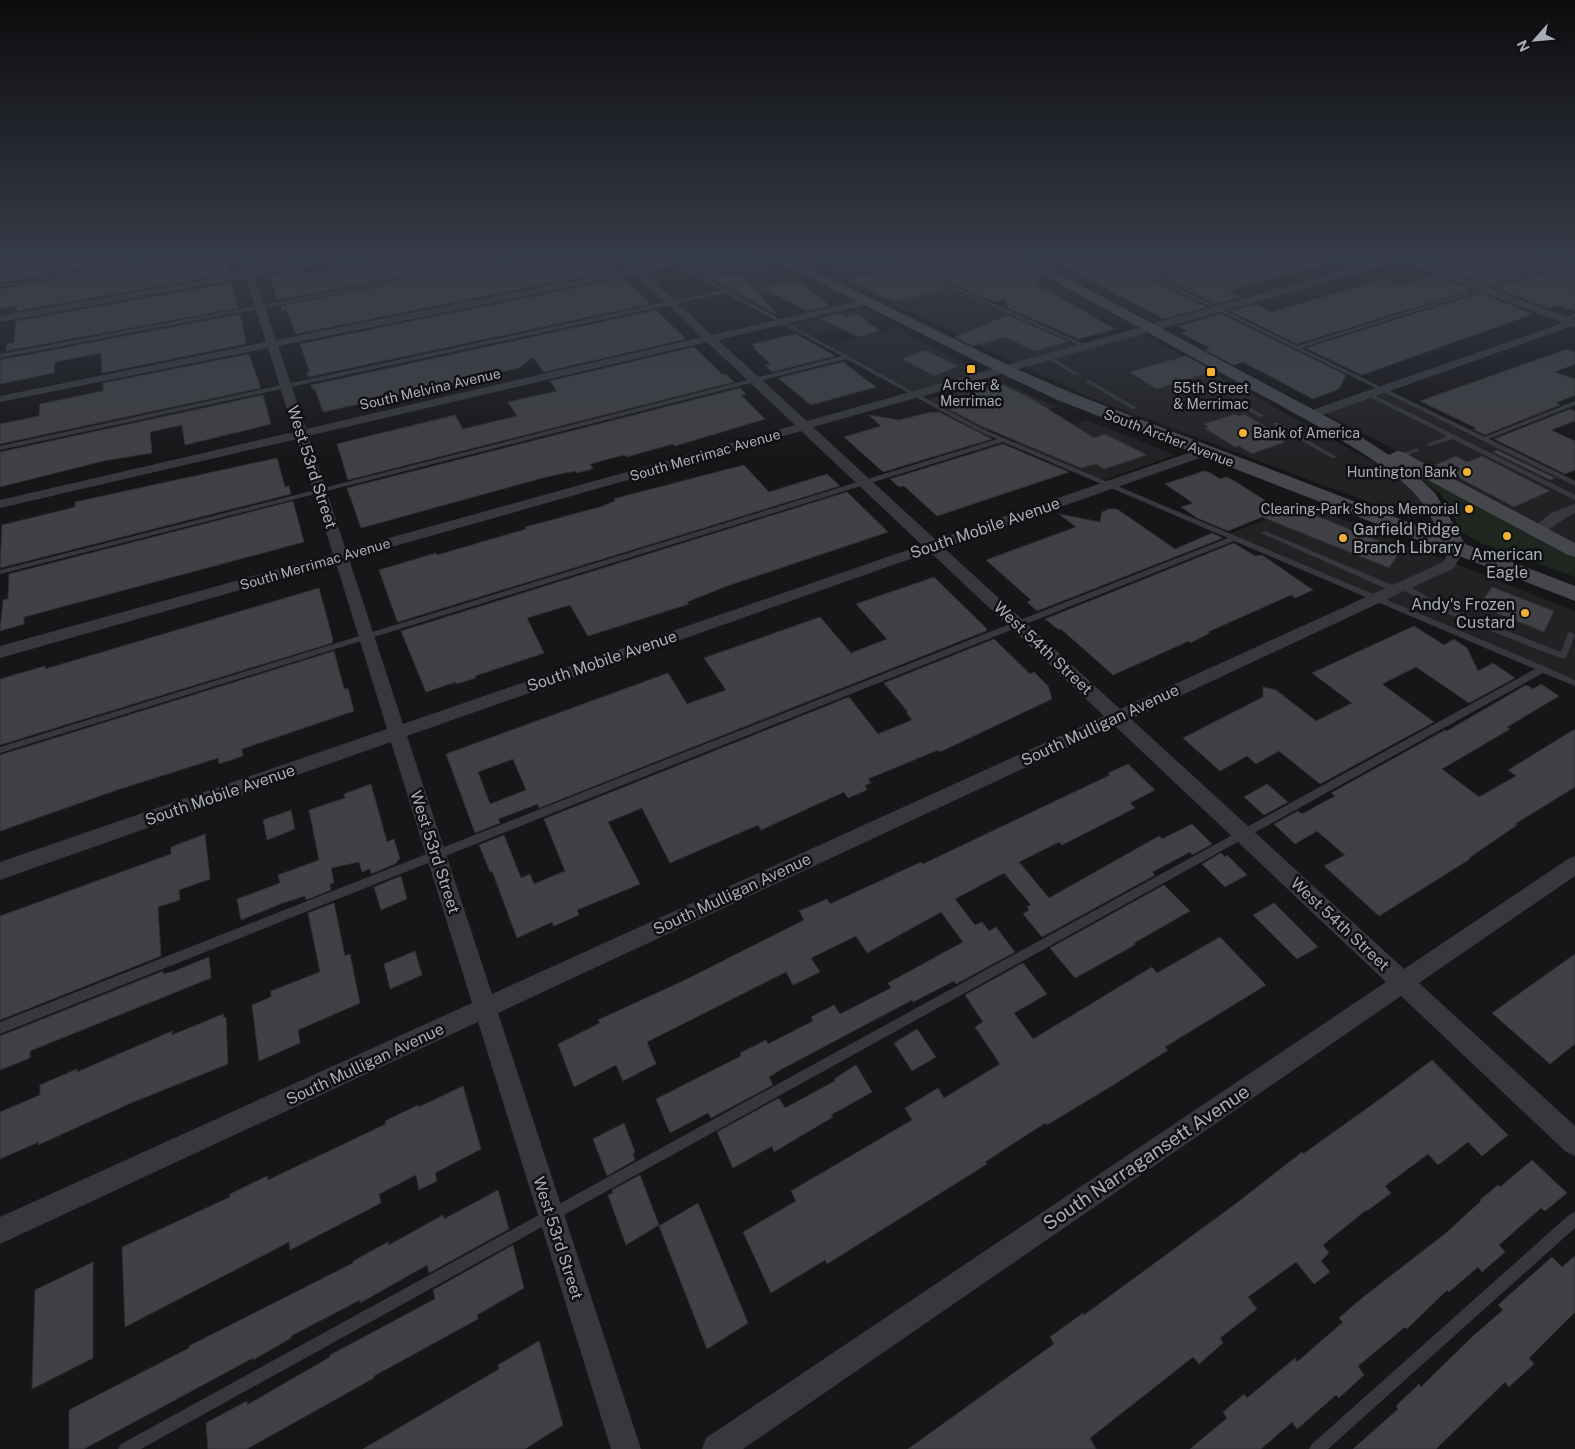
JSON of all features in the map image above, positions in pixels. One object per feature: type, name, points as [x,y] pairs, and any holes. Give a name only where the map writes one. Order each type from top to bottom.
[{"type":"main road","name":"South Archer Avenue","points":[[911,324],[1066,397],[1575,594]]},
{"type":"main road","points":[[1141,324],[1338,430],[1378,446],[1408,454],[1575,551]]},
{"type":"main road","points":[[1338,430],[1412,481],[1428,497],[1457,549]]},
{"type":"main road","points":[[1399,527],[1426,514],[1428,497]]},
{"type":"street","name":"West 53rd Street","points":[[264,324],[302,434],[626,1449]]},
{"type":"street","points":[[0,399],[377,324]]},
{"type":"street","name":"West 54th Street","points":[[693,324],[1575,1143]]},
{"type":"street","name":"South Melvina Avenue","points":[[0,504],[775,324]]},
{"type":"street","name":"South Merrimac Avenue","points":[[0,652],[1171,324]]},
{"type":"street","points":[[1310,415],[1564,324]]},
{"type":"street","name":"South Mobile Avenue","points":[[0,871],[1204,452]]},
{"type":"street","points":[[1537,530],[1545,526],[1556,516],[1575,508]]},
{"type":"street","name":"South Mulligan Avenue","points":[[0,1231],[1399,588],[1449,564],[1457,549]]},
{"type":"street","name":"South Narragansett Avenue","points":[[717,1449],[1575,865]]},
{"type":"lane","points":[[0,356],[175,324]]},
{"type":"lane","points":[[0,448],[575,324]]},
{"type":"lane","points":[[785,324],[916,396],[1002,440],[1575,683]]},
{"type":"lane","points":[[1035,324],[1088,347]]},
{"type":"lane","points":[[1247,324],[1575,484]]},
{"type":"lane","points":[[1296,348],[1373,324]]},
{"type":"lane","points":[[0,572],[846,357]]},
{"type":"lane","points":[[1050,358],[1076,374]]},
{"type":"lane","points":[[1088,381],[1134,408]]},
{"type":"lane","points":[[1368,394],[1575,498]]},
{"type":"lane","points":[[1484,439],[1575,402]]},
{"type":"lane","points":[[1240,404],[1262,416]]},
{"type":"lane","points":[[1276,424],[1334,457]]},
{"type":"lane","points":[[1429,445],[1453,436]]},
{"type":"lane","points":[[0,750],[1002,440]]},
{"type":"lane","points":[[1265,533],[1399,588],[1438,607],[1563,656],[1571,635]]},
{"type":"lane","points":[[0,1028],[1234,538]]},
{"type":"lane","points":[[126,1449],[1543,670]]},
{"type":"lane","points":[[1317,1449],[1575,1219]]},
{"type":"shaded area","points":[[795,324],[859,324],[809,336],[789,325]]},
{"type":"shaded area","points":[[934,324],[1038,324],[1089,346],[1139,332],[1386,469],[1409,485],[1424,502],[1422,506],[1415,510],[1398,511],[1387,509],[1089,397]]},
{"type":"shaded area","points":[[897,328],[982,373],[912,392],[827,346]]},
{"type":"shaded area","points":[[997,380],[1057,407],[984,431],[926,400]]},
{"type":"shaded area","points":[[1385,388],[1575,480],[1575,545],[1319,410]]},
{"type":"shaded area","points":[[1087,420],[1175,455],[1101,481],[1012,443]]},
{"type":"shaded area","points":[[1399,462],[1575,557],[1575,577],[1480,543],[1461,532],[1447,502],[1439,493]]},
{"type":"shaded area","points":[[1304,504],[1575,611],[1575,680],[1229,534]]},
{"type":"building","points":[[16,324],[154,324],[6,351],[7,344],[14,343]]},
{"type":"building","points":[[190,324],[242,324],[246,344],[102,373],[101,353],[55,362],[54,373],[0,384],[0,360]]},
{"type":"building","points":[[292,324],[348,324],[296,334]]},
{"type":"building","points":[[400,324],[558,324],[308,377],[307,372],[310,372],[300,344]]},
{"type":"building","points":[[593,324],[670,324],[686,339],[544,372],[533,357],[519,368],[323,412],[315,389],[312,389],[311,385]]},
{"type":"building","points":[[831,324],[870,324],[880,331],[858,337]]},
{"type":"building","points":[[987,324],[1027,324],[1068,342],[1035,351],[1005,337],[972,346],[955,337]]},
{"type":"building","points":[[1044,324],[1106,324],[1115,329],[1079,339]]},
{"type":"building","points":[[1187,324],[1241,324],[1346,375],[1339,389],[1313,399],[1243,362],[1234,365],[1205,350],[1210,348],[1181,333],[1188,331],[1178,326]]},
{"type":"building","points":[[1256,324],[1363,324],[1297,344]]},
{"type":"building","points":[[1383,324],[1506,324],[1362,375],[1306,348]]},
{"type":"building","points":[[796,334],[835,356],[772,372],[765,365],[771,364],[753,348],[755,347],[752,344]]},
{"type":"building","points":[[694,347],[722,374],[727,375],[734,382],[348,480],[337,444],[455,415],[463,429],[517,416],[508,402],[557,391],[550,381]]},
{"type":"building","points":[[1567,349],[1575,352],[1575,364],[1555,372],[1575,379],[1575,395],[1556,403],[1560,405],[1485,435],[1473,429],[1476,428],[1420,401]]},
{"type":"building","points":[[925,350],[958,366],[935,376],[902,359]]},
{"type":"building","points":[[249,354],[261,388],[0,444],[0,424],[39,416],[40,404],[103,391],[103,383]]},
{"type":"building","points":[[1186,356],[1214,371],[1157,389],[1129,372]]},
{"type":"building","points":[[843,362],[876,387],[811,405],[778,378]]},
{"type":"building","points":[[1002,384],[1034,400],[1094,438],[1105,434],[1147,455],[1104,469],[1096,464],[1081,468],[981,426],[949,409],[978,401],[968,394]]},
{"type":"building","points":[[740,388],[746,394],[741,395],[765,419],[675,446],[673,444],[626,457],[624,455],[590,464],[593,469],[546,477],[361,528],[347,488]]},
{"type":"building","points":[[263,395],[271,424],[185,445],[182,425],[150,432],[152,453],[103,461],[0,487],[0,452]]},
{"type":"building","points":[[1570,409],[1575,411],[1575,421],[1551,430],[1575,441],[1575,470],[1565,474],[1494,439]]},
{"type":"building","points":[[931,412],[939,412],[992,439],[883,472],[844,437],[881,426],[869,415],[899,420]]},
{"type":"building","name":"Bank of America","points":[[1235,414],[1239,416],[1244,414],[1275,432],[1271,434],[1285,442],[1252,454],[1239,446],[1235,447],[1204,428],[1208,427],[1204,424]]},
{"type":"building","points":[[1003,444],[1069,472],[937,516],[904,486],[899,487],[890,479]]},
{"type":"building","points":[[1497,450],[1555,478],[1550,480],[1493,452]]},
{"type":"building","name":"Huntington Bank","points":[[1456,456],[1467,462],[1482,456],[1550,491],[1514,507],[1435,465]]},
{"type":"building","points":[[277,458],[285,487],[289,486],[291,494],[0,568],[2,525],[75,507],[75,502]]},
{"type":"building","points":[[744,465],[769,492],[827,474],[840,486],[397,621],[379,570],[600,507],[615,501],[614,499]]},
{"type":"building","points":[[1204,471],[1220,479],[1226,477],[1233,480],[1285,513],[1297,508],[1401,550],[1389,568],[1262,517],[1228,531],[1197,518],[1181,507],[1193,503],[1165,484]]},
{"type":"building","points":[[847,492],[888,532],[727,586],[687,602],[689,604],[588,636],[570,605],[527,618],[544,653],[475,676],[476,678],[456,684],[456,682],[426,692],[401,631]]},
{"type":"building","points":[[293,501],[304,542],[24,617],[24,624],[0,631],[3,600],[8,599],[9,574]]},
{"type":"building","points":[[1109,509],[1117,509],[1175,549],[1212,533],[1223,538],[1037,611],[1027,602],[1031,600],[986,560],[1076,527],[1059,514],[1100,522],[1102,512]]},
{"type":"building","points":[[1234,543],[1255,556],[1262,555],[1313,590],[1295,598],[1291,595],[1208,632],[1210,633],[1190,643],[1189,641],[1113,675],[1061,629],[1059,630],[1045,619]]},
{"type":"building","points":[[934,577],[987,629],[539,808],[538,804],[498,819],[500,823],[475,833],[446,754],[668,673],[687,704],[726,690],[704,658],[820,617],[851,653],[887,639],[856,604]],"holes":[[[513,759],[526,790],[490,804],[478,772]]]},
{"type":"building","name":"Andy's Frozen Custard","points":[[1492,587],[1554,611],[1544,632],[1479,606]]},
{"type":"building","points":[[319,588],[333,640],[332,643],[0,745],[0,679],[45,666],[45,669]]},
{"type":"building","points":[[1414,626],[1444,645],[1454,639],[1467,648],[1478,671],[1493,663],[1515,678],[1469,703],[1416,667],[1382,684],[1434,722],[1320,784],[1279,751],[1256,764],[1247,756],[1220,771],[1183,738],[1263,697],[1263,687],[1276,690],[1316,721],[1352,703],[1312,673]]},
{"type":"building","points":[[994,639],[1030,674],[1034,672],[1048,686],[1052,699],[940,752],[938,750],[868,779],[871,783],[865,785],[867,790],[848,798],[844,792],[761,830],[758,825],[670,863],[642,808],[608,822],[640,884],[577,910],[579,915],[554,926],[552,922],[517,938],[492,871],[490,872],[479,845],[504,835],[521,878],[530,874],[534,884],[565,871],[544,819],[849,697],[878,734],[912,720],[906,712],[908,712],[884,683]]},
{"type":"building","points":[[334,651],[344,689],[348,688],[354,711],[242,749],[243,756],[219,764],[218,758],[117,790],[0,831],[0,755]]},
{"type":"building","points":[[1541,684],[1559,696],[1507,727],[1510,729],[1442,769],[1479,797],[1516,776],[1508,770],[1575,729],[1575,787],[1515,824],[1517,825],[1470,859],[1379,916],[1324,866],[1345,855],[1317,831],[1295,844],[1274,824],[1298,811],[1302,814],[1335,796],[1331,793],[1445,730],[1447,731],[1526,685],[1533,689]]},
{"type":"building","points":[[1128,764],[1155,790],[1130,803],[1135,808],[1062,845],[1059,842],[1019,862],[1049,898],[1159,836],[1162,839],[1192,824],[1212,844],[1192,855],[1190,852],[1152,872],[1155,875],[1042,937],[1023,914],[1029,910],[1027,907],[1031,905],[1004,873],[955,899],[975,925],[982,922],[989,931],[996,927],[1015,952],[956,984],[954,981],[913,1002],[912,1000],[782,1069],[769,1077],[773,1085],[711,1118],[708,1113],[670,1133],[656,1099],[741,1056],[740,1053],[766,1040],[768,1044],[813,1021],[811,1017],[834,1005],[840,1014],[891,988],[888,983],[963,942],[941,912],[867,953],[856,936],[811,958],[820,972],[793,985],[786,972],[647,1042],[656,1064],[623,1081],[616,1065],[574,1087],[558,1044],[600,1023],[598,1020],[685,980],[804,920],[799,911],[827,899],[830,904],[921,862],[923,864],[1110,775],[1108,773]]},
{"type":"building","points":[[371,784],[387,842],[394,839],[400,859],[397,863],[371,874],[370,869],[362,872],[359,862],[331,868],[334,883],[330,884],[331,890],[306,900],[305,896],[283,903],[241,920],[237,899],[280,883],[278,875],[319,860],[309,810],[345,798],[344,794]]},
{"type":"building","points":[[1267,784],[1288,802],[1264,815],[1244,797]]},
{"type":"building","points":[[291,810],[295,829],[267,840],[263,820]]},
{"type":"building","points":[[205,834],[210,879],[179,890],[180,900],[158,907],[161,956],[0,1020],[0,916],[171,854],[171,847]]},
{"type":"building","points":[[1221,853],[1225,857],[1227,855],[1247,875],[1225,887],[1202,864]]},
{"type":"building","points":[[401,876],[407,899],[381,910],[374,887]]},
{"type":"building","points":[[1164,885],[1190,911],[1134,943],[1135,945],[1075,978],[1050,948]]},
{"type":"building","points":[[334,903],[345,956],[350,954],[360,1003],[298,1030],[300,1043],[259,1061],[252,1005],[271,997],[271,991],[320,972],[308,913]]},
{"type":"building","points":[[1274,903],[1318,947],[1297,959],[1253,915]]},
{"type":"building","points":[[1220,937],[1266,985],[1165,1047],[1168,1050],[1118,1082],[1047,1125],[1045,1123],[985,1162],[987,1164],[827,1264],[825,1260],[771,1293],[743,1232],[796,1201],[791,1191],[912,1120],[905,1108],[938,1088],[944,1098],[1000,1064],[975,1027],[983,1022],[965,995],[1023,963],[1047,994],[1014,1013],[1033,1039],[1152,967],[1157,973]]},
{"type":"building","points":[[415,951],[422,975],[390,989],[384,964]]},
{"type":"building","points":[[1575,954],[1575,1044],[1550,1064],[1492,1013]]},
{"type":"building","points":[[209,957],[211,978],[30,1051],[30,1058],[0,1070],[0,1036],[163,971],[163,974],[172,972]]},
{"type":"building","points":[[223,1014],[224,1018],[226,1017],[228,1064],[131,1103],[38,1145],[39,1142],[0,1159],[0,1112],[40,1095],[40,1085],[77,1069],[77,1072],[172,1031],[172,1035]]},
{"type":"building","points":[[917,1029],[936,1057],[912,1071],[894,1043]]},
{"type":"building","points":[[1432,1060],[1508,1135],[1482,1156],[1468,1142],[1438,1165],[1428,1154],[1385,1186],[1391,1193],[1366,1210],[1323,1245],[1329,1253],[1321,1261],[1330,1272],[1314,1284],[1296,1262],[1248,1297],[1257,1309],[1220,1338],[1223,1343],[1199,1364],[1193,1357],[1090,1438],[1096,1449],[908,1449],[1054,1344],[1050,1337],[1083,1313],[1084,1315],[1234,1205],[1302,1152],[1303,1154]]},
{"type":"building","points":[[856,1065],[872,1092],[831,1115],[833,1117],[774,1152],[772,1146],[733,1168],[717,1132],[779,1098],[785,1108],[835,1081],[834,1079]]},
{"type":"building","points":[[463,1086],[481,1149],[435,1173],[437,1181],[419,1190],[416,1175],[379,1194],[381,1203],[290,1250],[289,1242],[125,1327],[122,1247],[230,1197],[230,1194],[267,1176],[268,1180],[386,1124],[385,1121],[418,1105],[419,1107]]},
{"type":"building","points":[[624,1123],[635,1152],[633,1154],[635,1160],[607,1176],[593,1139]]},
{"type":"building","points":[[1532,1160],[1567,1193],[1545,1211],[1541,1208],[1499,1245],[1505,1252],[1482,1272],[1478,1267],[1449,1292],[1447,1290],[1407,1329],[1405,1327],[1358,1366],[1364,1375],[1339,1398],[1336,1395],[1297,1429],[1292,1422],[1261,1449],[1190,1449],[1227,1418],[1223,1412],[1244,1394],[1247,1398],[1295,1358],[1297,1362],[1343,1322],[1339,1318],[1362,1298],[1446,1233],[1480,1200],[1498,1185],[1500,1187]]},
{"type":"building","points":[[640,1175],[659,1225],[626,1245],[608,1195],[613,1193],[612,1190]]},
{"type":"building","points":[[498,1190],[509,1229],[429,1273],[427,1265],[360,1303],[360,1300],[291,1336],[291,1338],[253,1360],[253,1358],[84,1449],[69,1449],[69,1410],[189,1348],[189,1346],[353,1263],[353,1261],[388,1242],[389,1245],[443,1215],[444,1219]]},
{"type":"building","points":[[698,1203],[748,1323],[707,1349],[659,1226]]},
{"type":"building","points":[[513,1245],[524,1288],[477,1315],[478,1319],[247,1449],[208,1449],[206,1423],[247,1401],[247,1405],[330,1357],[330,1355],[435,1299],[433,1290]]},
{"type":"building","points":[[1575,1256],[1575,1312],[1529,1358],[1534,1364],[1509,1387],[1505,1382],[1436,1449],[1353,1449],[1398,1409],[1396,1406],[1419,1384],[1421,1387],[1473,1336],[1503,1310],[1498,1305],[1552,1257],[1562,1267]]},
{"type":"building","points":[[93,1262],[93,1358],[32,1389],[35,1290]]},
{"type":"building","points":[[539,1341],[563,1425],[525,1449],[363,1449],[499,1369],[498,1365]]},
{"type":"place","name":"Archer & Merrimac","points":[[971,369]]},
{"type":"place","name":"55th Street & Merrimac","points":[[1211,372]]},
{"type":"place","name":"Bank of America","points":[[1243,433]]},
{"type":"place","name":"Huntington Bank","points":[[1467,472]]},
{"type":"place","name":"Clearing-Park Shops Memorial","points":[[1469,509]]},
{"type":"place","name":"American Eagle","points":[[1507,536]]},
{"type":"place","name":"Garfield Ridge Branch Library","points":[[1343,538]]},
{"type":"place","name":"Andy's Frozen Custard","points":[[1525,613]]}]
